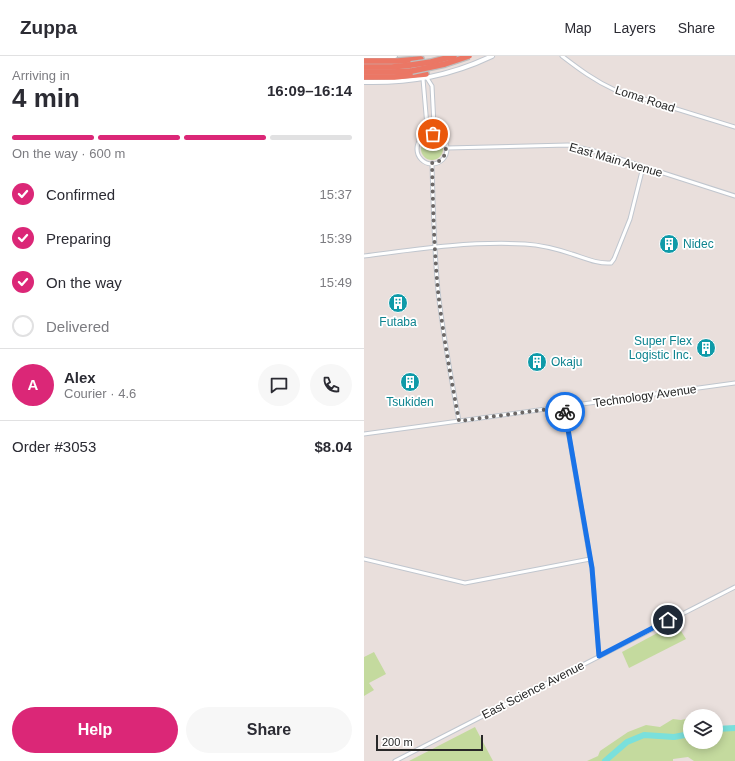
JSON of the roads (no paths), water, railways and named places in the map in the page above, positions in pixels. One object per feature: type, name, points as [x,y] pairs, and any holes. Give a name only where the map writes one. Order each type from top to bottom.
[{"type":"highway","points":[[364,66],[411,68],[454,56]]},
{"type":"highway","points":[[364,72],[445,64],[469,56]]},
{"type":"highway","points":[[364,61],[398,61],[418,57]]},
{"type":"highway","points":[[364,77],[424,76]]},
{"type":"main road","points":[[364,56],[395,56]]},
{"type":"main road","points":[[364,82],[392,82],[456,71],[492,56]]},
{"type":"main road","points":[[418,57],[424,76]]},
{"type":"street","name":"Loma Road","points":[[562,56],[576,68],[601,84],[615,90],[735,127]]},
{"type":"street","points":[[424,76],[432,86],[434,125],[447,148],[442,159],[436,163],[422,160],[418,154],[417,147],[418,142],[425,135],[427,126],[424,76]]},
{"type":"street","points":[[425,135],[431,134],[440,136]]},
{"type":"street","name":"East Main Avenue","points":[[447,148],[568,145],[598,152],[735,196]]},
{"type":"street","points":[[432,163],[434,247],[438,292],[459,421]]},
{"type":"street","points":[[364,256],[434,247],[525,244],[546,247],[597,262],[611,263],[630,219],[643,167]]},
{"type":"street","name":"Technology Avenue","points":[[364,434],[735,383]]},
{"type":"street","points":[[564,407],[592,568],[599,656]]},
{"type":"street","points":[[364,559],[465,583],[590,559]]},
{"type":"street","name":"East Science Avenue","points":[[395,761],[735,586]]},
{"type":"waterway","points":[[723,729],[735,728]]},
{"type":"waterway","points":[[605,761],[627,742],[644,735],[674,737],[683,735]]},
{"type":"place","name":"Nidec","points":[[669,244]]},
{"type":"place","name":"Futaba","points":[[398,303]]},
{"type":"place","name":"Super Flex Logistic Inc.","points":[[706,348]]},
{"type":"place","name":"Okaju","points":[[537,362]]},
{"type":"place","name":"Tsukiden","points":[[410,382]]}]
